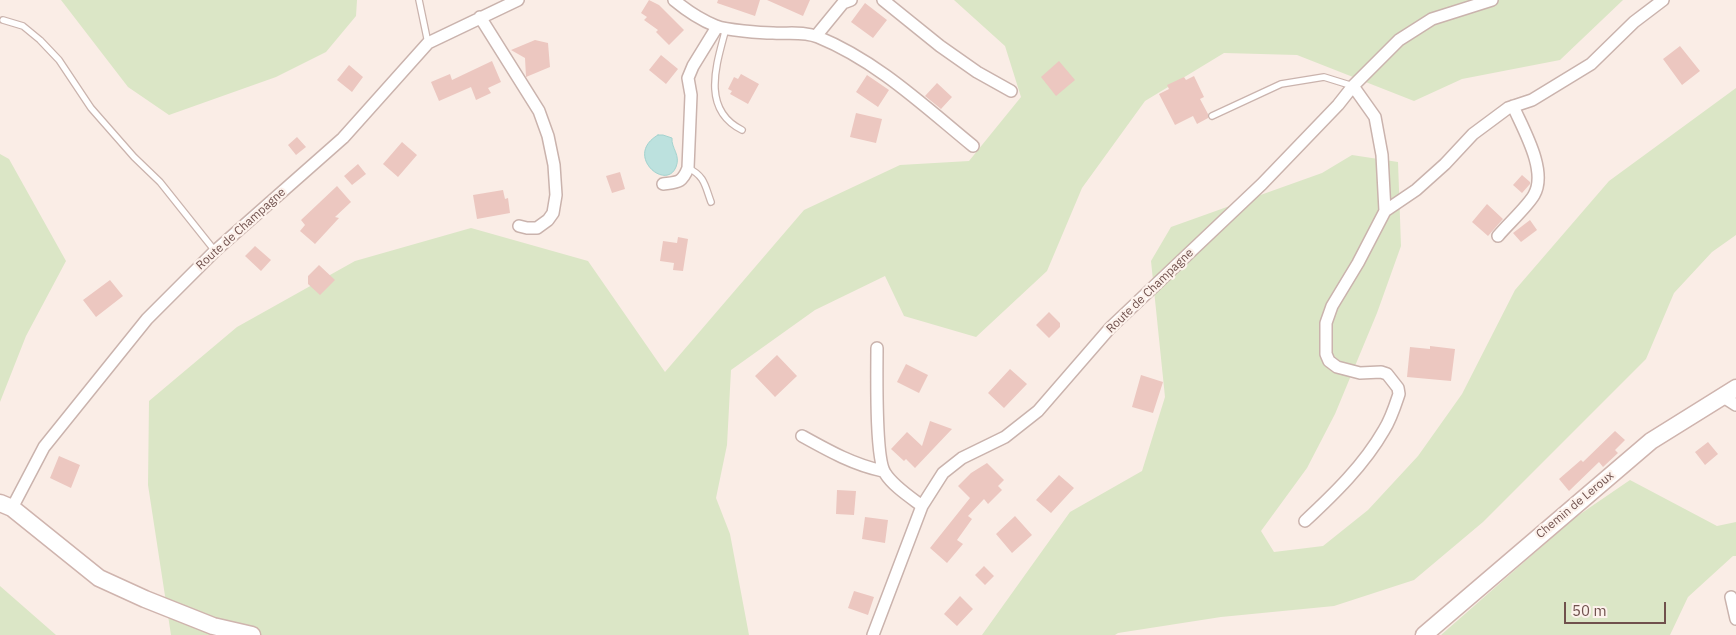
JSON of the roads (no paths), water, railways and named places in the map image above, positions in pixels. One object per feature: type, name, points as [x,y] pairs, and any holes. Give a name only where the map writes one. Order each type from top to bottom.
[{"type":"street","name":"Route de Champagne","points":[[6,506],[44,447],[147,319],[215,251],[343,138],[428,43],[518,0]]},
{"type":"street","points":[[674,0],[683,8],[721,27],[768,33],[805,34],[816,36],[844,49],[886,74],[973,146]]},
{"type":"street","points":[[816,36],[843,3],[851,0]]},
{"type":"street","points":[[883,0],[940,46],[977,72],[1011,91]]},
{"type":"street","name":"Route de Champagne","points":[[873,635],[922,506],[943,472],[962,458],[1004,437],[1038,411],[1110,328],[1262,184],[1338,105],[1353,86],[1399,40],[1432,18],[1492,0]]},
{"type":"street","points":[[1305,522],[1358,467],[1384,431],[1399,394],[1398,388],[1386,374],[1381,372],[1360,373],[1337,367],[1329,361],[1325,346],[1326,323],[1332,306],[1386,211],[1416,190],[1446,164],[1473,134],[1508,108],[1532,100],[1591,64],[1634,22],[1663,0]]},
{"type":"street","points":[[480,18],[539,111],[548,136],[554,165],[556,195],[553,213],[548,220],[537,228],[519,226]]},
{"type":"street","points":[[663,184],[680,182],[685,178],[688,168],[691,95],[688,78],[693,66],[721,27]]},
{"type":"street","points":[[1353,86],[1375,117],[1382,155],[1386,211]]},
{"type":"street","points":[[1498,236],[1534,195],[1539,182],[1536,162],[1513,106]]},
{"type":"street","points":[[877,348],[880,443],[883,472]]},
{"type":"street","name":"Chemin de Leroux","points":[[1424,635],[1651,441],[1732,396]]},
{"type":"street","points":[[802,436],[843,458],[883,472],[922,506]]},
{"type":"street","points":[[6,506],[99,578],[145,599],[213,626],[252,635]]},
{"type":"street","points":[[1731,597],[1736,619]]},
{"type":"lane","points":[[420,0],[428,43]]},
{"type":"lane","points":[[3,20],[23,26],[59,60],[92,108],[134,157],[160,182],[215,251]]},
{"type":"lane","points":[[721,27],[714,74],[714,89],[719,108],[726,120],[742,130]]},
{"type":"lane","points":[[1212,116],[1281,84],[1324,78],[1353,86]]},
{"type":"lane","points":[[688,168],[698,172],[702,178],[710,202]]},
{"type":"water","points":[[658,135],[672,138],[677,155],[677,163],[671,174],[657,173],[650,168],[646,161],[645,152],[648,143]]}]
